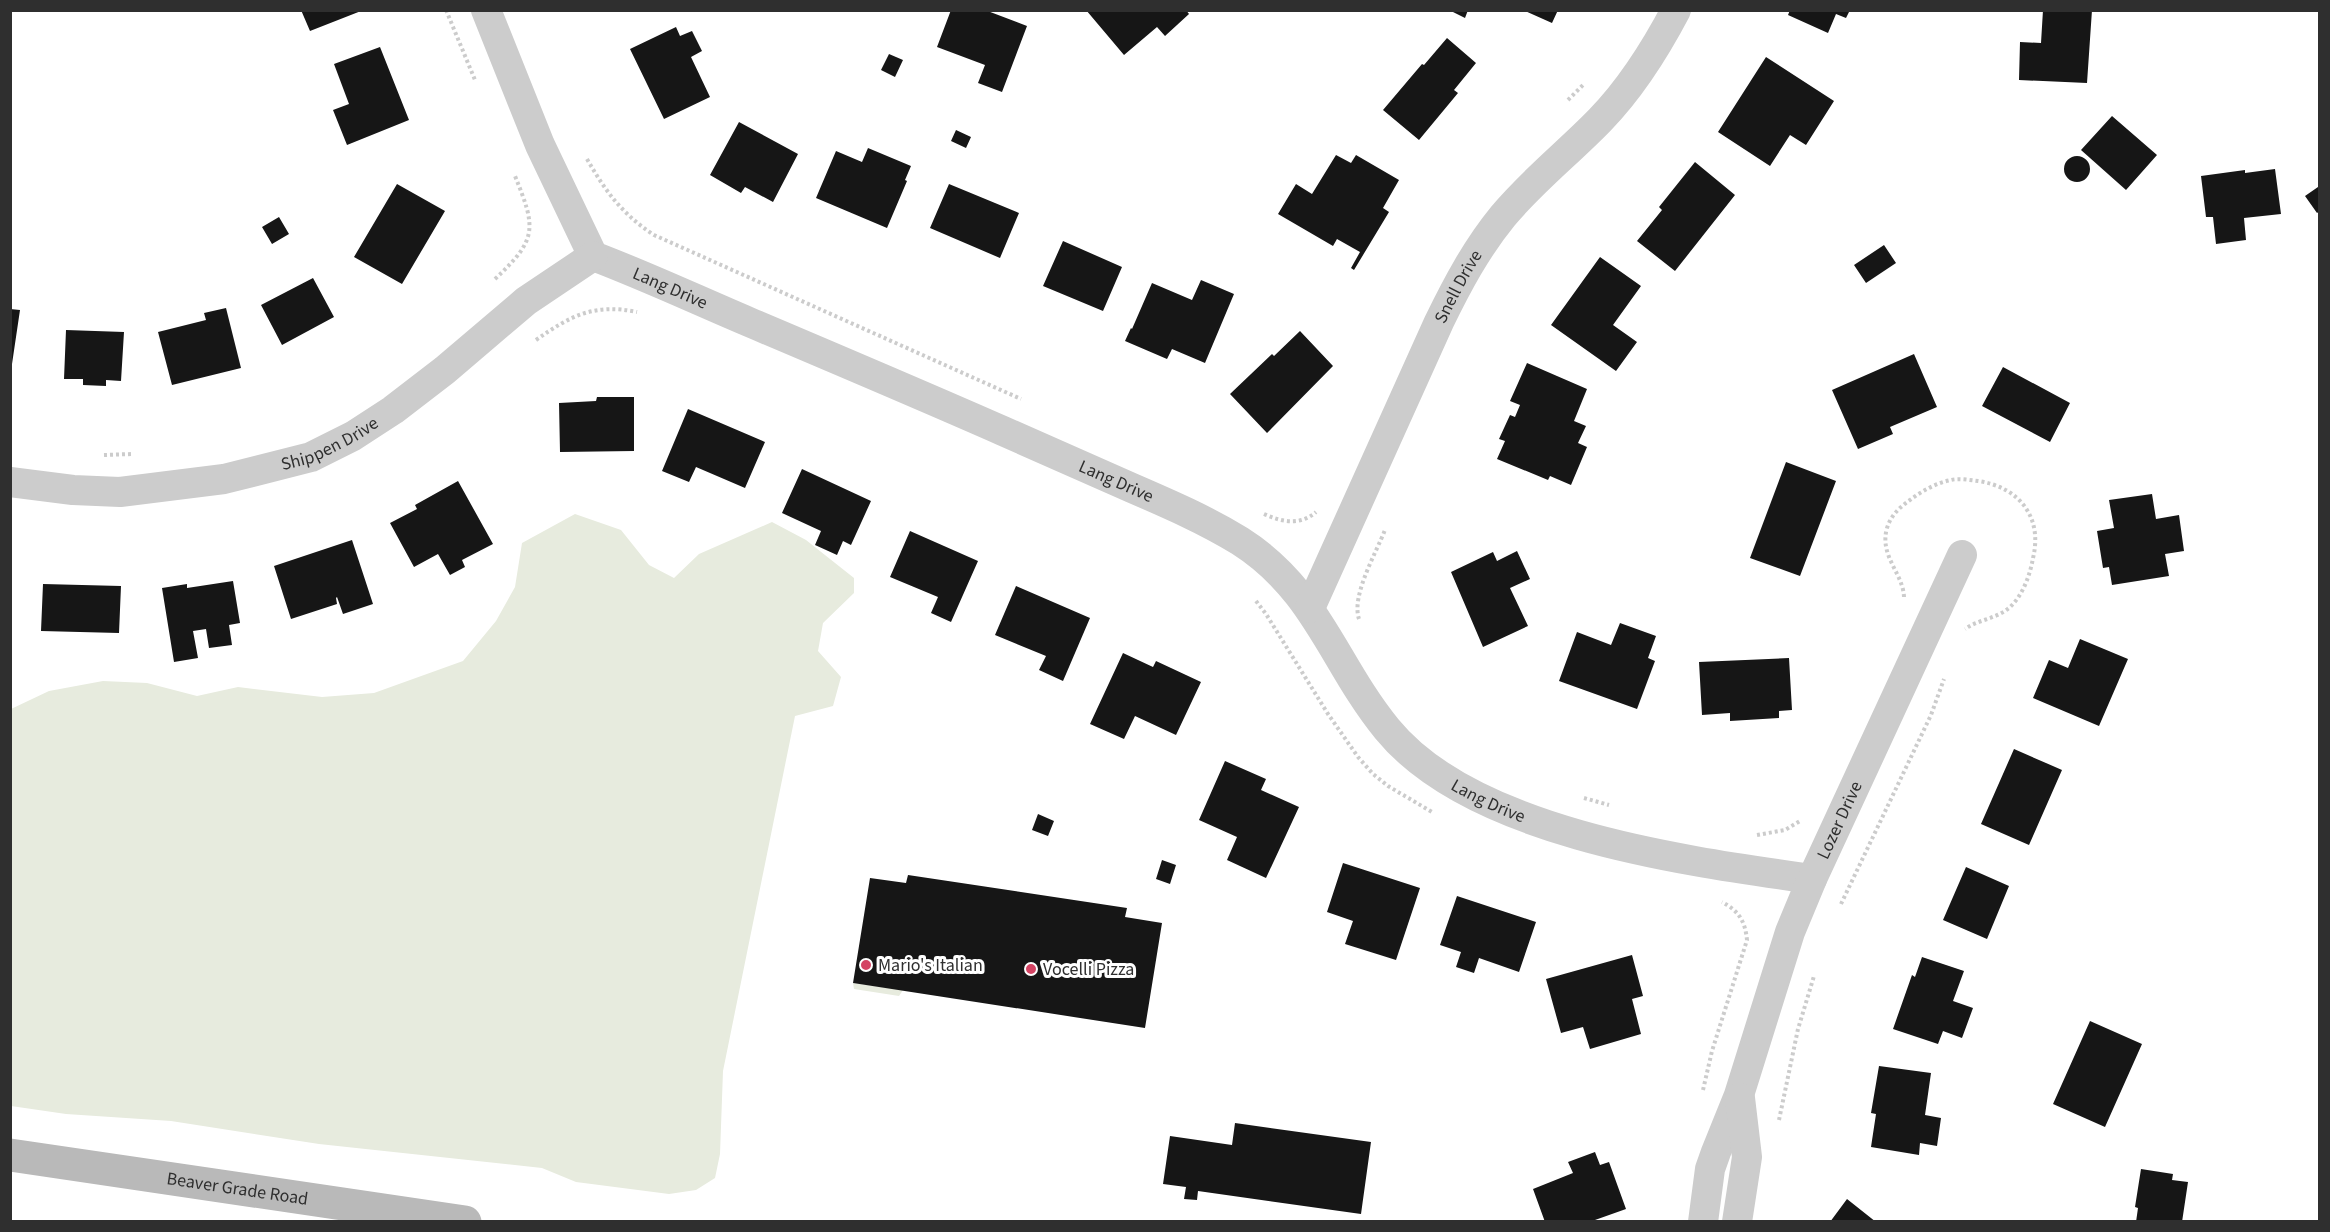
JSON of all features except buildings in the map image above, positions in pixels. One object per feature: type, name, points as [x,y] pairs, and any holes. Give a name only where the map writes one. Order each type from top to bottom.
[{"type":"main road","name":"Beaver Grade Road","points":[[10,1155],[465,1221]]},
{"type":"street","points":[[486,10],[540,145],[593,256]]},
{"type":"street","name":"Snell Drive","points":[[1310,608],[1456,285],[1479,249],[1526,190],[1600,120],[1623,94],[1644,67],[1676,10]]},
{"type":"street","name":"Shippen Drive","points":[[10,482],[73,490],[120,492],[224,479],[311,458],[353,436],[393,410],[445,370],[526,301],[593,256]]},
{"type":"street","name":"Lang Drive","points":[[593,256],[1185,511],[1237,539],[1261,555],[1287,578],[1310,608],[1365,698],[1390,732],[1426,765],[1459,788],[1500,808],[1589,837],[1731,868],[1812,879]]},
{"type":"street","name":"Lozer Drive","points":[[1703,1221],[1710,1169],[1739,1095],[1783,952],[1812,879],[1962,555]]},
{"type":"street","name":"Lozer Drive","points":[[1737,1221],[1747,1157],[1739,1095]]},
{"type":"path","points":[[446,10],[476,84]]},
{"type":"path","points":[[1560,108],[1585,83]]},
{"type":"path","points":[[583,153],[618,206],[654,235],[1027,402]]},
{"type":"path","points":[[492,283],[524,249],[530,234],[530,217],[511,168]]},
{"type":"path","points":[[527,347],[553,328],[582,313],[610,308],[644,314]]},
{"type":"path","points":[[99,455],[141,453]]},
{"type":"path","points":[[1903,602],[1903,588],[1890,563],[1886,541],[1887,530],[1894,514],[1927,488],[1950,480],[1981,481],[2004,488],[2020,500],[2031,518],[2037,544],[2031,568],[2028,577],[2009,607],[1998,615],[1972,625],[1963,632]]},
{"type":"path","points":[[1256,510],[1276,520],[1298,521],[1311,516],[1322,504]]},
{"type":"path","points":[[1360,624],[1356,612],[1358,599],[1390,520]]},
{"type":"path","points":[[1250,594],[1266,614],[1328,714],[1358,757],[1388,786],[1439,816]]},
{"type":"path","points":[[1840,905],[1931,715],[1944,677]]},
{"type":"path","points":[[1579,797],[1610,805]]},
{"type":"path","points":[[1749,835],[1785,830],[1793,827],[1802,819]]},
{"type":"path","points":[[1701,1099],[1712,1051],[1747,940],[1746,923],[1724,902],[1713,898]]},
{"type":"path","points":[[1777,1128],[1798,1029],[1817,968]]},
{"type":"shaded area","points":[[575,514],[621,530],[649,565],[674,578],[699,554],[772,522],[806,540],[854,578],[854,593],[823,623],[818,651],[841,677],[833,706],[795,716],[723,1071],[720,1154],[715,1178],[696,1190],[669,1194],[576,1182],[542,1168],[319,1144],[171,1121],[66,1114],[11,1106],[11,709],[49,691],[103,681],[147,683],[197,696],[238,687],[322,697],[374,693],[463,661],[496,621],[515,587],[522,543]]},
{"type":"shaded area","points":[[853,983],[903,990],[899,996],[854,989]]},
{"type":"place","name":"Mario's Italian","points":[[866,965]]},
{"type":"place","name":"Vocelli Pizza","points":[[1031,969]]}]
